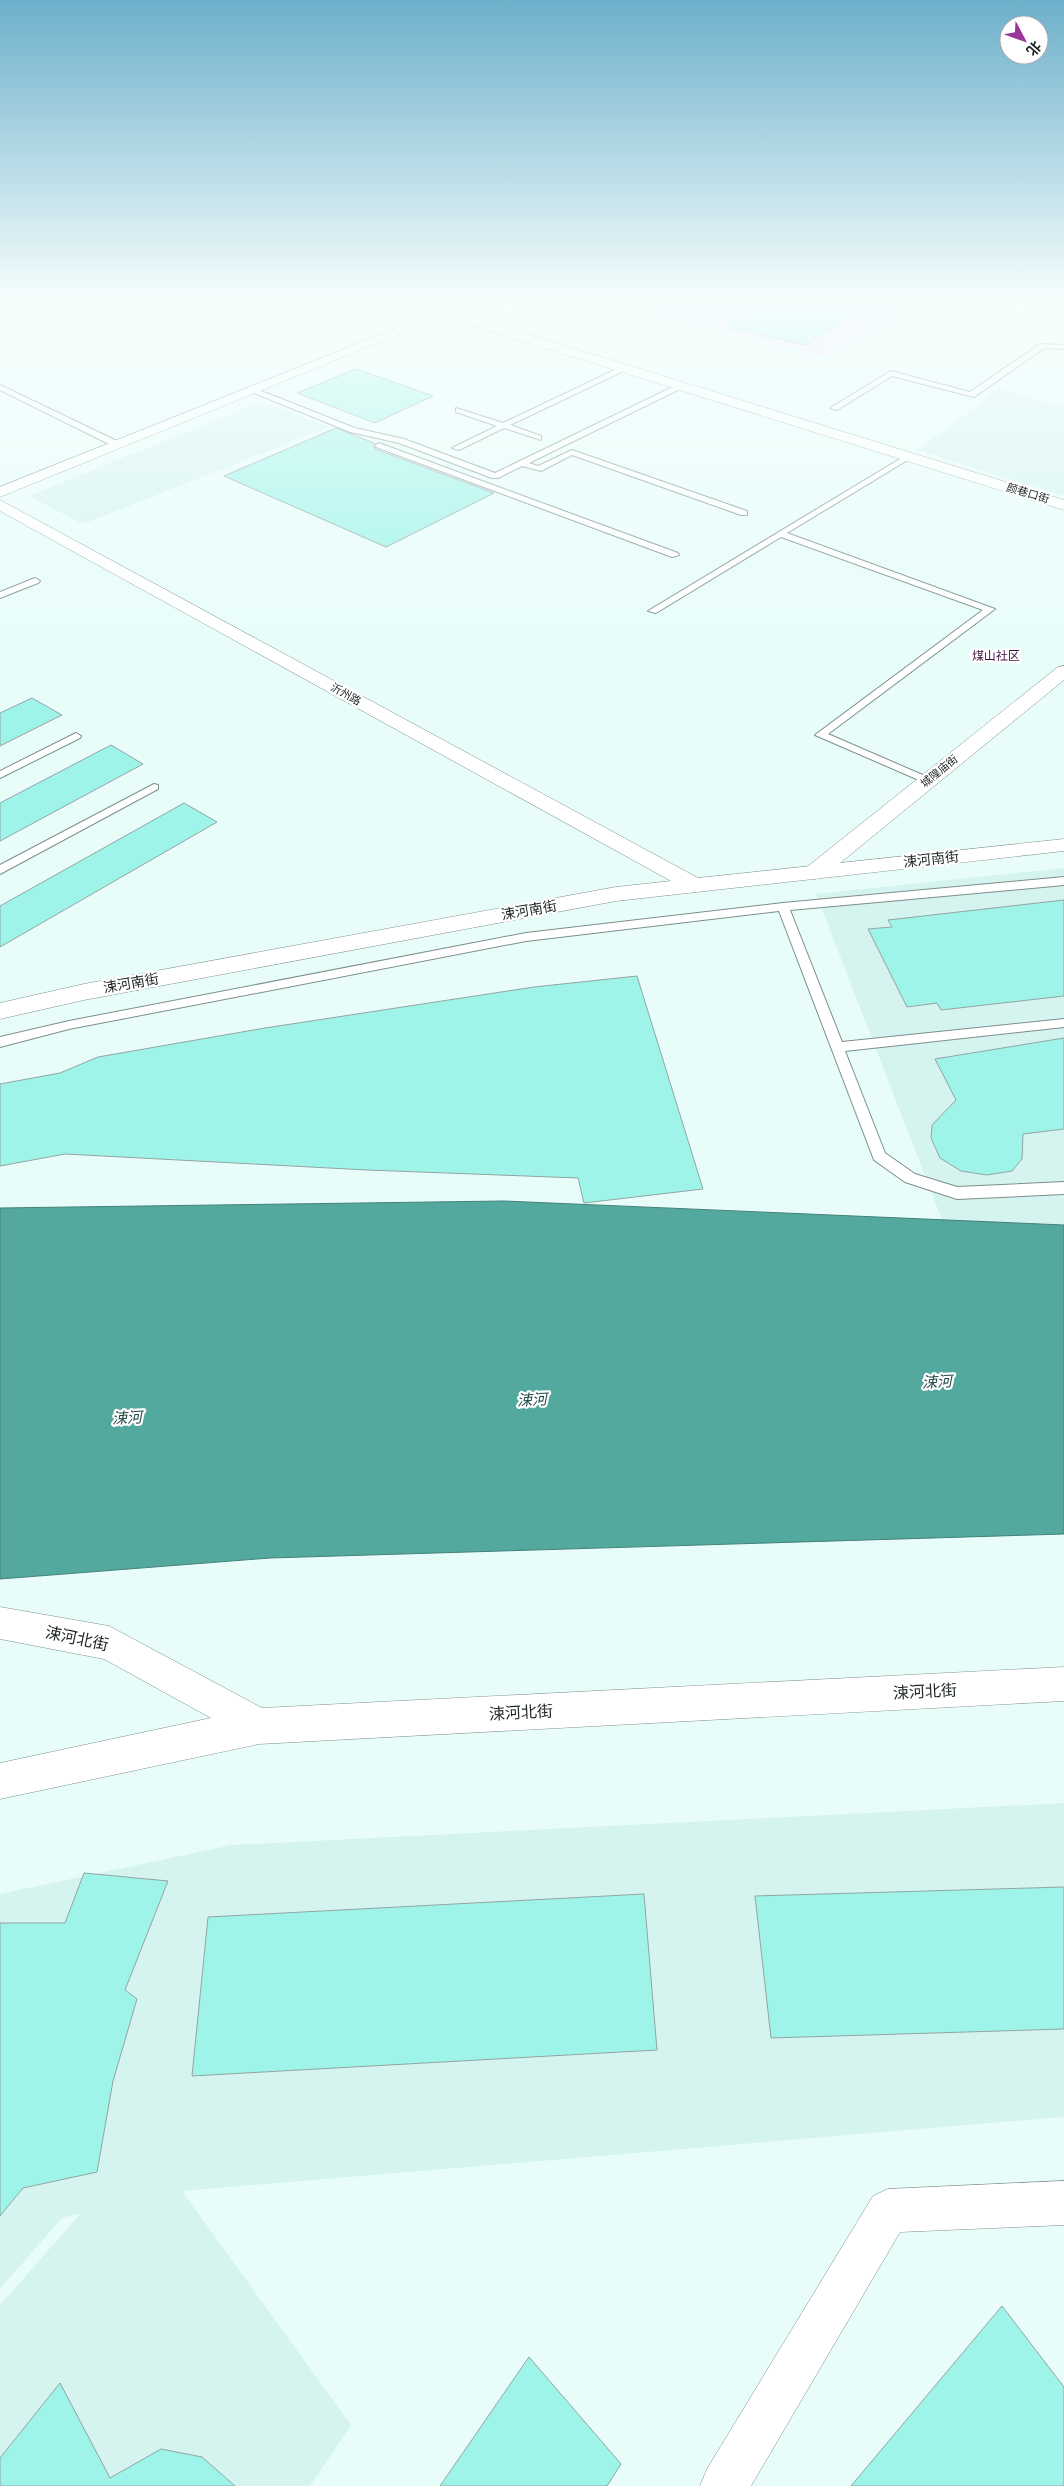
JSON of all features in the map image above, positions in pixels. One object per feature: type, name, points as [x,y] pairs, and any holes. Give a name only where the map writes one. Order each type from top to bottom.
[{"type":"street","points":[[0,492],[187,417]]},
{"type":"street","name":"颜巷口街","points":[[783,417],[1064,505]]},
{"type":"street","name":"沂州路","points":[[0,505],[692,884]]},
{"type":"street","name":"城隍庙街","points":[[815,872],[1064,671]]},
{"type":"street","name":"涑河南街","points":[[0,1011],[84,992],[616,894],[692,884],[1064,845]]},
{"type":"street","points":[[0,996],[20,990],[84,992]]},
{"type":"street","points":[[0,1021],[84,992]]},
{"type":"street","name":"涑河北街","points":[[0,1623],[109,1643],[259,1726],[1064,1684]]},
{"type":"street","points":[[0,1782],[259,1726]]},
{"type":"street","points":[[724,2486],[888,2211],[1064,2203]]},
{"type":"lane","points":[[61,417],[118,445]]},
{"type":"lane","points":[[320,417],[354,430],[401,441],[495,476],[616,417]]},
{"type":"lane","points":[[478,417],[538,438]]},
{"type":"lane","points":[[456,448],[522,417]]},
{"type":"lane","points":[[363,439],[676,554]]},
{"type":"lane","points":[[522,463],[538,469],[572,452],[744,513]]},
{"type":"lane","points":[[653,611],[908,456]]},
{"type":"lane","points":[[458,473],[472,467]]},
{"type":"lane","points":[[780,534],[990,609],[820,735],[928,781]]},
{"type":"lane","points":[[0,595],[35,581]]},
{"type":"lane","points":[[0,775],[76,736]]},
{"type":"lane","points":[[0,870],[154,787]]},
{"type":"lane","points":[[0,1042],[69,1025],[526,937],[783,907],[1064,881]]},
{"type":"lane","points":[[783,907],[879,1156],[910,1178],[957,1193],[1064,1188]]},
{"type":"lane","points":[[838,1047],[1064,1022]]},
{"type":"shaded area","points":[[224,417],[302,417],[329,427],[83,524],[29,496]]},
{"type":"shaded area","points":[[962,417],[1064,417],[1064,496],[917,450]]},
{"type":"shaded area","points":[[1064,868],[1064,1225],[942,1220],[816,894]]},
{"type":"shaded area","points":[[1064,1803],[1064,2117],[182,2191],[351,2425],[310,2486],[0,2486],[0,2305],[81,2213],[62,2218],[0,2289],[0,1894],[232,1845]]},
{"type":"water","name":"涑河","points":[[504,1201],[1064,1225],[1064,1534],[270,1558],[0,1579],[0,1208]]},
{"type":"building","points":[[359,417],[388,417],[375,423]]},
{"type":"building","points":[[336,428],[374,443],[375,449],[494,493],[386,547],[224,476]]},
{"type":"building","points":[[32,698],[62,715],[0,746],[0,713]]},
{"type":"building","points":[[111,745],[143,764],[0,841],[0,803]]},
{"type":"building","points":[[184,803],[217,822],[0,947],[0,906]]},
{"type":"building","points":[[1064,900],[1064,996],[941,1010],[937,1003],[907,1007],[868,929],[892,927],[888,920]]},
{"type":"building","points":[[637,976],[703,1189],[584,1203],[578,1178],[367,1170],[65,1154],[0,1166],[0,1084],[60,1073],[98,1057],[265,1028],[534,987]]},
{"type":"building","points":[[1064,1038],[1064,1129],[1023,1134],[1022,1159],[1012,1171],[987,1175],[961,1171],[940,1158],[931,1138],[932,1125],[956,1100],[935,1059]]},
{"type":"building","points":[[84,1873],[168,1881],[125,1990],[137,1999],[113,2081],[97,2172],[23,2188],[0,2216],[0,1923],[65,1923]]},
{"type":"building","points":[[1064,1887],[1064,2029],[771,2038],[755,1896]]},
{"type":"building","points":[[644,1894],[657,2050],[192,2076],[208,1917]]},
{"type":"building","points":[[1002,2306],[1064,2387],[1064,2486],[851,2486]]},
{"type":"building","points":[[529,2357],[621,2464],[607,2486],[440,2486]]},
{"type":"building","points":[[60,2383],[110,2478],[161,2449],[202,2457],[235,2486],[0,2486],[0,2458]]},
{"type":"district","name":"煤山社区","points":[[996,656]]}]
